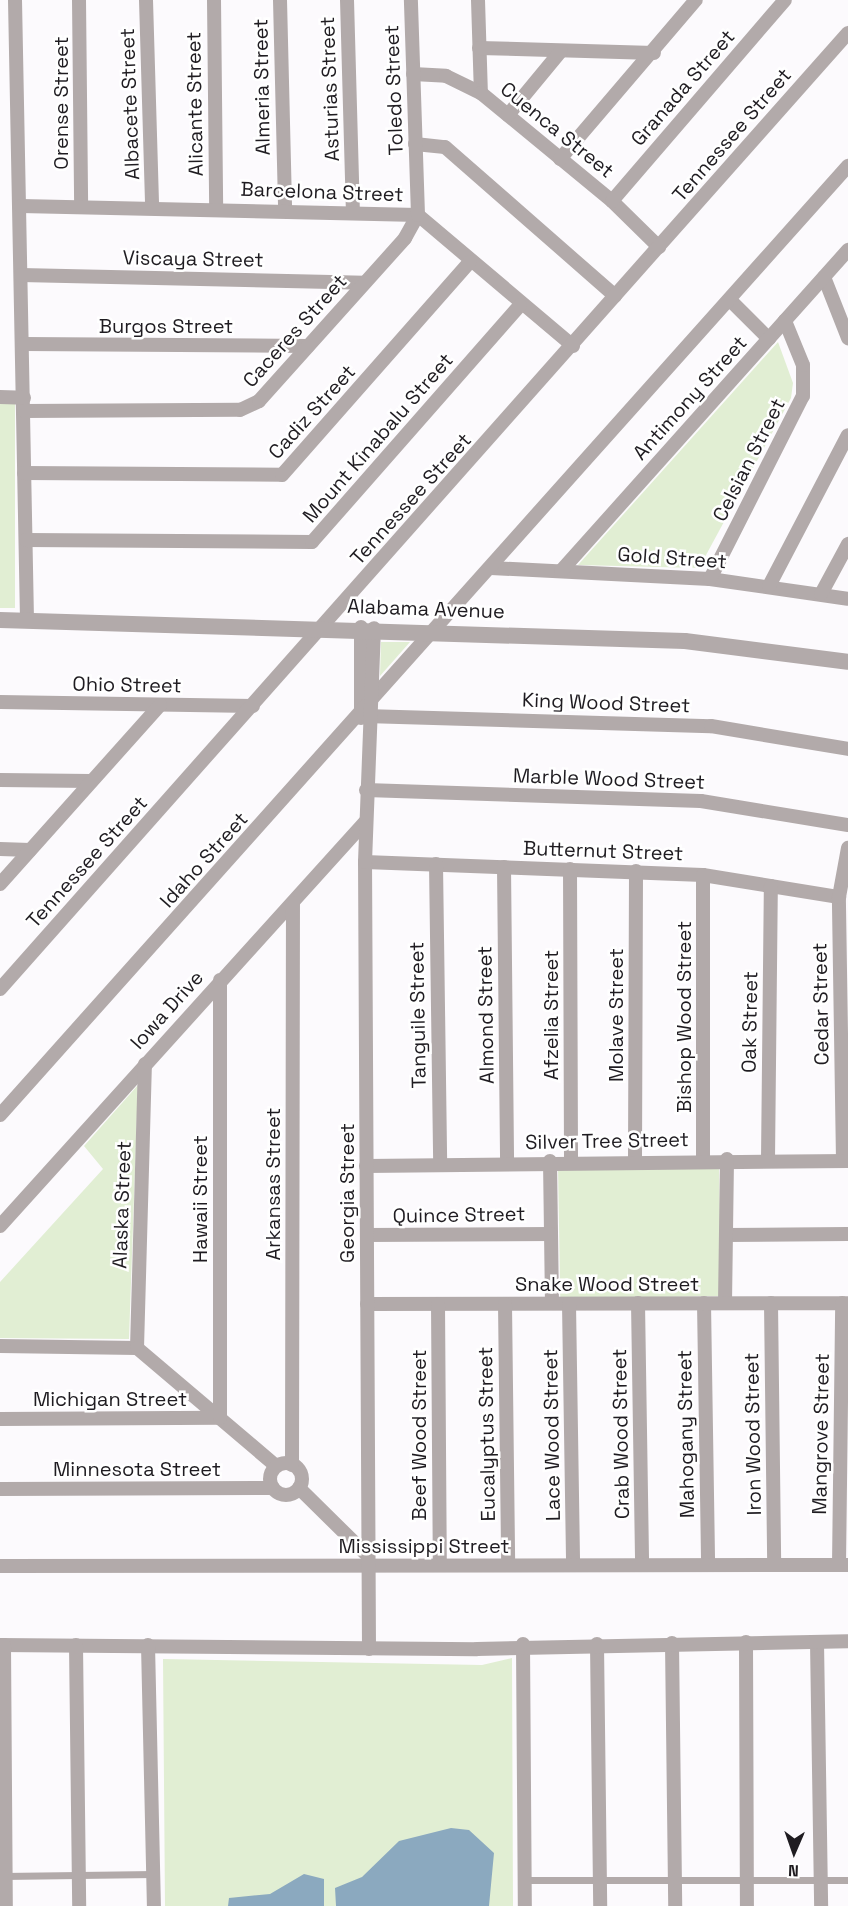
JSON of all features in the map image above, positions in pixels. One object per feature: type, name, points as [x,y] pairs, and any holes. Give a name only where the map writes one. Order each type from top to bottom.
[{"type":"street","points":[[15,0],[24,344],[27,621]]},
{"type":"street","name":"Orense Street","points":[[79,0],[81,207]]},
{"type":"street","name":"Albacete Street","points":[[146,0],[152,207]]},
{"type":"street","name":"Alicante Street","points":[[214,0],[216,208]]},
{"type":"street","name":"Almeria Street","points":[[280,0],[285,210]]},
{"type":"street","name":"Asturias Street","points":[[347,0],[353,212]]},
{"type":"street","name":"Toledo Street","points":[[411,0],[418,215]]},
{"type":"street","points":[[478,0],[481,93]]},
{"type":"street","points":[[560,159],[654,53],[696,0]]},
{"type":"street","name":"Granada Street","points":[[612,201],[784,0]]},
{"type":"street","name":"Tennessee Street","points":[[0,989],[573,346],[848,33]]},
{"type":"street","points":[[479,48],[654,53]]},
{"type":"street","points":[[508,115],[561,51]]},
{"type":"street","name":"Cuenca Street","points":[[413,74],[446,76],[481,93],[612,201],[659,248]]},
{"type":"street","points":[[415,144],[445,147],[615,296]]},
{"type":"street","name":"Idaho Street","points":[[0,1115],[366,716],[373,701],[848,166]]},
{"type":"street","name":"Barcelona Street","points":[[21,206],[216,208],[418,215],[520,305],[573,346]]},
{"type":"street","name":"Caceres Street","points":[[0,397],[24,404],[248,408],[308,346],[364,283],[418,215]]},
{"type":"street","name":"Antimony Street","points":[[561,571],[848,250]]},
{"type":"street","name":"Cadiz Street","points":[[24,473],[282,475],[470,262]]},
{"type":"street","name":"Viscaya Street","points":[[21,275],[364,283]]},
{"type":"street","points":[[824,277],[848,338]]},
{"type":"street","points":[[730,300],[769,339]]},
{"type":"street","name":"Mount Kinabalu Street","points":[[26,540],[312,542],[520,305]]},
{"type":"street","name":"Celsian Street","points":[[710,579],[803,396],[803,365],[785,321]]},
{"type":"street","name":"Burgos Street","points":[[24,344],[308,346]]},
{"type":"street","points":[[769,586],[848,435]]},
{"type":"street","points":[[821,594],[848,544]]},
{"type":"street","name":"Gold Street","points":[[491,568],[710,579],[848,598]]},
{"type":"street","name":"Alabama Avenue","points":[[0,620],[324,626],[723,643],[848,662]]},
{"type":"street","points":[[368,628],[373,701]]},
{"type":"street","name":"Georgia Street","points":[[368,628],[365,862],[369,1649]]},
{"type":"street","name":"Ohio Street","points":[[0,702],[253,706]]},
{"type":"street","points":[[0,884],[160,705]]},
{"type":"street","name":"King Wood Street","points":[[366,716],[711,726],[848,749]]},
{"type":"street","points":[[0,780],[91,782]]},
{"type":"street","name":"Marble Wood Street","points":[[366,790],[701,801],[848,825]]},
{"type":"street","name":"Iowa Drive","points":[[0,1226],[366,821]]},
{"type":"street","name":"Cedar Street","points":[[846,1161],[839,897],[848,848]]},
{"type":"street","points":[[0,849],[30,850]]},
{"type":"street","name":"Butternut Street","points":[[365,862],[703,875],[839,897]]},
{"type":"street","name":"Tanguile Street","points":[[436,864],[440,1164]]},
{"type":"street","name":"Almond Street","points":[[504,867],[507,1162]]},
{"type":"street","name":"Afzelia Street","points":[[570,869],[571,1161]]},
{"type":"street","name":"Molave Street","points":[[635,1159],[636,871]]},
{"type":"street","name":"Bishop Wood Street","points":[[703,875],[703,1159]]},
{"type":"street","name":"Oak Street","points":[[768,1159],[771,886]]},
{"type":"street","name":"Arkansas Street","points":[[292,1465],[293,903]]},
{"type":"street","name":"Hawaii Street","points":[[219,1418],[220,980]]},
{"type":"street","name":"Alaska Street","points":[[137,1348],[145,1064]]},
{"type":"street","name":"Silver Tree Street","points":[[366,1166],[635,1159],[846,1161]]},
{"type":"street","points":[[725,1303],[727,1159]]},
{"type":"street","points":[[550,1161],[552,1304]]},
{"type":"street","name":"Quince Street","points":[[367,1236],[551,1234]]},
{"type":"street","points":[[726,1235],[848,1234]]},
{"type":"street","name":"Crab Wood Street","points":[[638,1303],[642,1565]]},
{"type":"street","name":"Mahogany Street","points":[[704,1303],[708,1565]]},
{"type":"street","name":"Iron Wood Street","points":[[771,1303],[774,1565]]},
{"type":"street","name":"Snake Wood Street","points":[[367,1304],[845,1303]]},
{"type":"street","name":"Mangrove Street","points":[[844,1565],[845,1303]]},
{"type":"street","name":"Beef Wood Street","points":[[438,1304],[440,1565]]},
{"type":"street","name":"Eucalyptus Street","points":[[506,1304],[508,1565]]},
{"type":"street","name":"Lace Wood Street","points":[[569,1304],[573,1565]]},
{"type":"street","points":[[0,1346],[137,1348],[276,1466],[292,1465],[301,1475],[299,1488]]},
{"type":"street","name":"Michigan Street","points":[[0,1419],[219,1418]]},
{"type":"street","points":[[276,1466],[271,1474],[273,1488],[286,1494],[299,1488]]},
{"type":"street","name":"Minnesota Street","points":[[0,1489],[273,1488]]},
{"type":"street","points":[[299,1488],[368,1560]]},
{"type":"street","name":"Mississippi Street","points":[[0,1566],[368,1560],[440,1565],[844,1565]]},
{"type":"street","points":[[6,1906],[3,1876],[2,1645],[369,1649],[523,1644],[848,1641]]},
{"type":"street","points":[[746,1642],[747,1906]]},
{"type":"street","points":[[817,1642],[821,1906]]},
{"type":"street","points":[[672,1643],[675,1906]]},
{"type":"street","points":[[523,1644],[525,1906]]},
{"type":"street","points":[[597,1644],[600,1906]]},
{"type":"street","points":[[76,1645],[79,1906]]},
{"type":"street","points":[[148,1646],[154,1906]]},
{"type":"lane","points":[[3,1876],[154,1874]]},
{"type":"lane","points":[[525,1880],[848,1880]]},
{"type":"green space","points":[[778,342],[793,383],[791,398],[699,568],[578,565]]},
{"type":"green space","points":[[0,404],[15,404],[15,608],[0,608]]},
{"type":"green space","points":[[381,642],[410,642],[380,676]]},
{"type":"green space","points":[[138,1085],[129,1339],[0,1338],[0,1282],[103,1169],[84,1146]]},
{"type":"green space","points":[[719,1166],[721,1296],[560,1299],[558,1169]]},
{"type":"green space","points":[[512,1658],[513,1906],[165,1906],[163,1659],[482,1665]]},
{"type":"water","points":[[451,1828],[469,1830],[494,1853],[489,1906],[336,1906],[335,1888],[362,1877],[399,1841]]},
{"type":"water","points":[[304,1874],[324,1879],[324,1906],[228,1906],[229,1898],[270,1894]]}]
